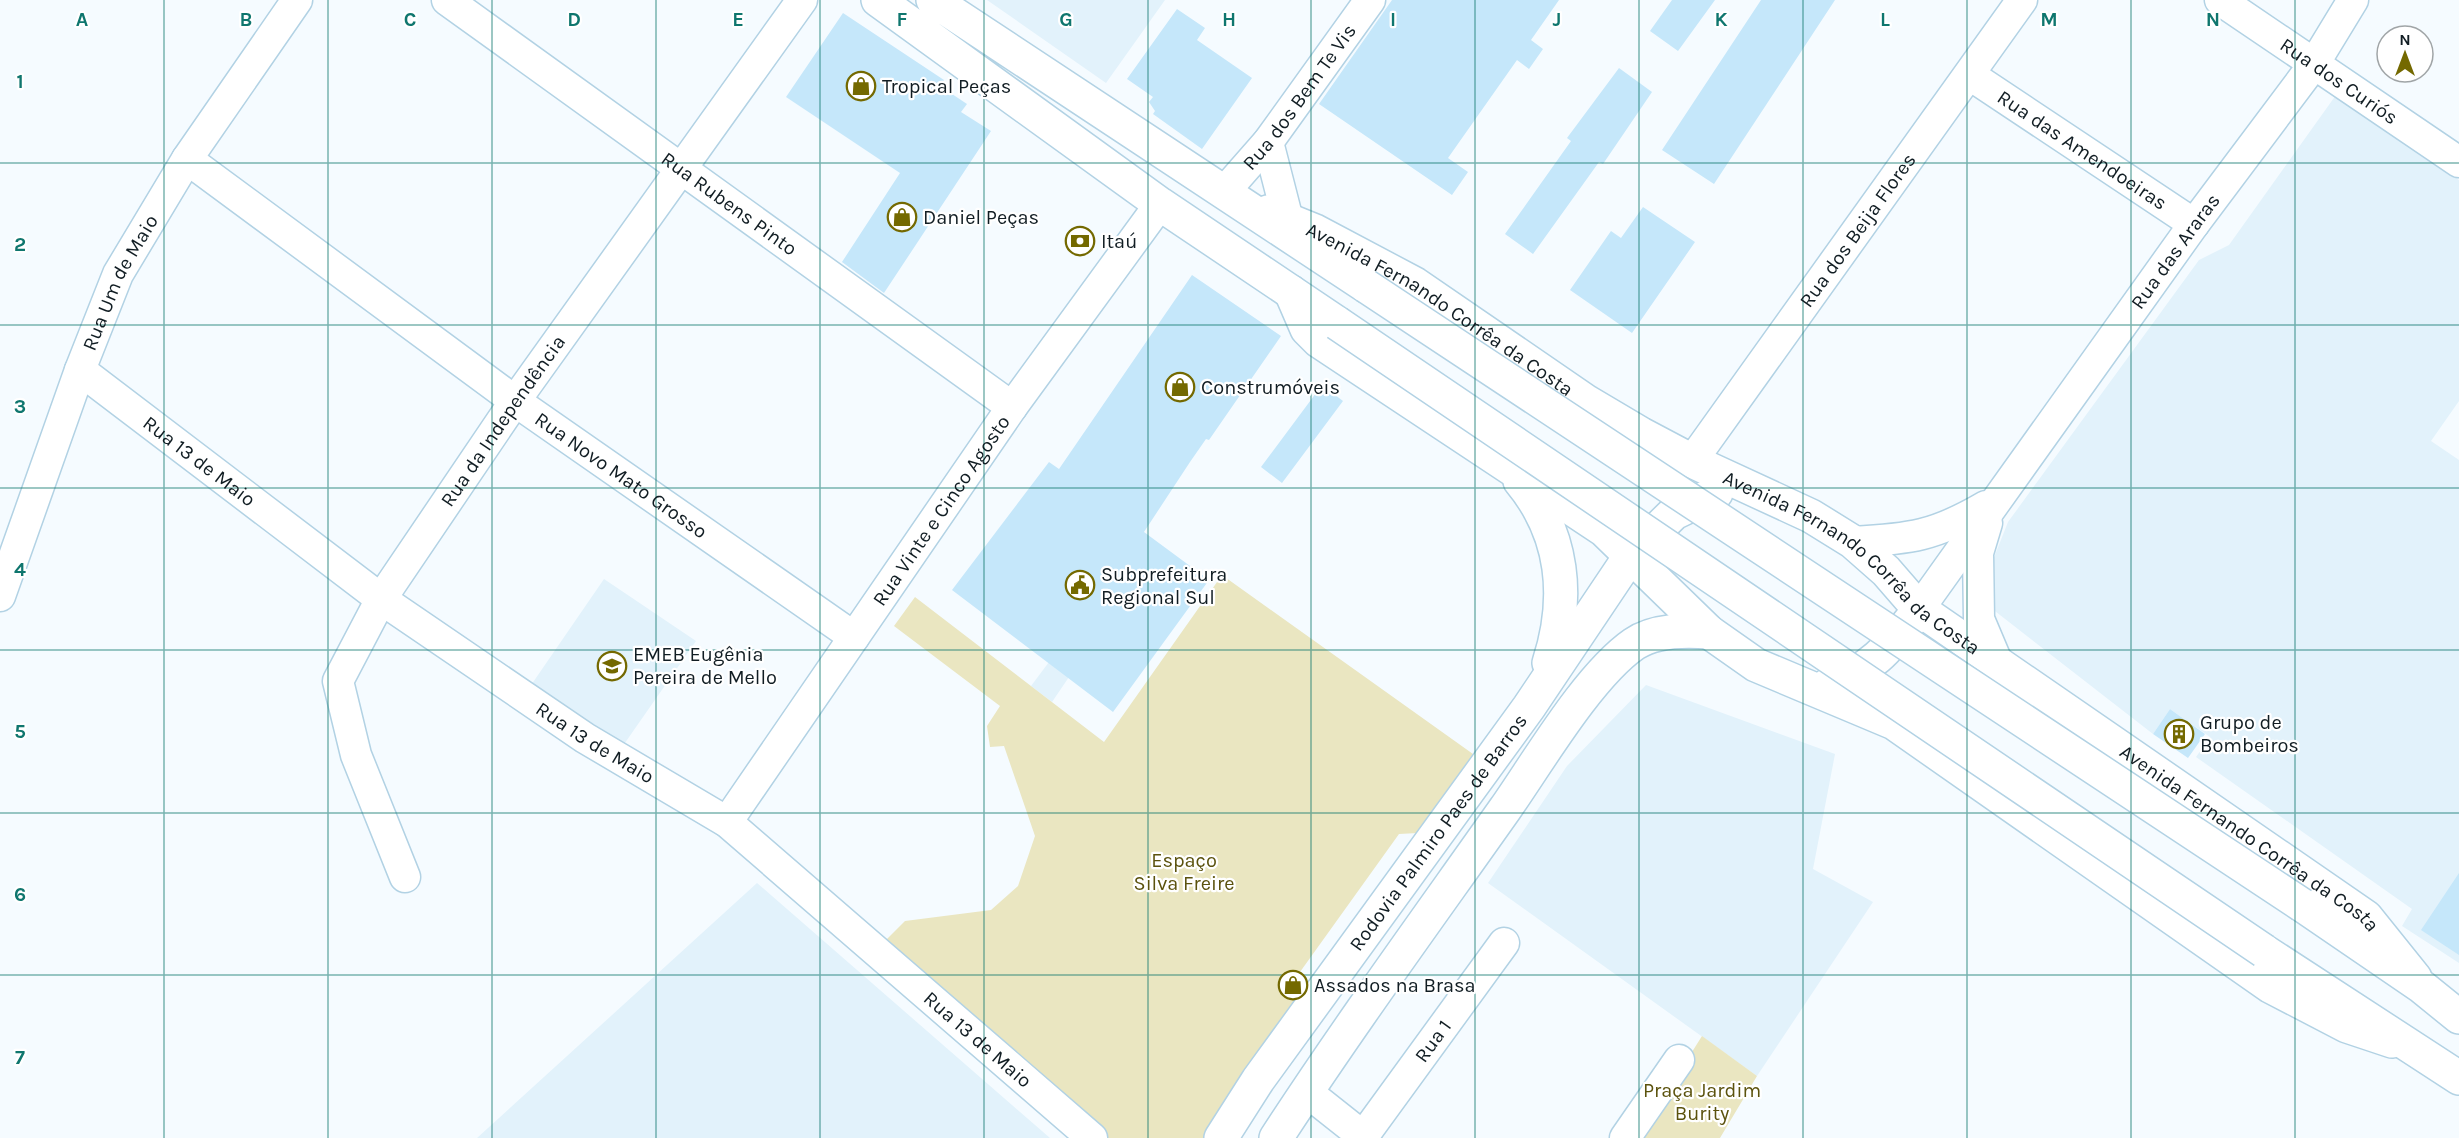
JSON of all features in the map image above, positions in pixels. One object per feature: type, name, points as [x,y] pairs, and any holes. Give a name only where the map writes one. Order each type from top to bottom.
[{"type":"main road","points":[[878,0],[1160,204],[2264,951],[2459,1078]]},
{"type":"main road","name":"Avenida Fernando Corrêa da Costa","points":[[933,0],[2302,905],[2422,987],[2459,1017]]},
{"type":"main road","name":"Avenida Fernando Corrêa da Costa","points":[[1232,196],[1363,254],[1415,284],[1587,402],[1692,461],[1811,516],[1853,542],[1886,572],[1919,609],[2366,917],[2422,987]]},
{"type":"main road","points":[[1291,292],[1307,329],[1319,341],[1604,530],[1709,632],[1756,665],[1894,723],[2270,986],[2347,1026],[2416,1050]]},
{"type":"main road","points":[[1509,468],[1540,509],[1559,558],[1562,581],[1557,638],[1548,667],[1529,707]]},
{"type":"main road","name":"Rodovia Palmiro Paes de Barros","points":[[1221,1138],[1258,1080],[1529,707],[1631,555],[1667,518],[1701,499],[1734,490],[1768,497]]},
{"type":"main road","points":[[1809,687],[1823,686],[1848,676],[1885,652],[1919,609]]},
{"type":"main road","name":"Rodovia Palmiro Paes de Barros","points":[[1276,1138],[1542,755],[1604,674],[1623,653],[1649,637],[1681,631],[1709,632]]},
{"type":"street","name":"Rua Um de Maio","points":[[0,596],[7,549],[118,274],[187,159],[297,0]]},
{"type":"street","name":"Rua Rubens Pinto","points":[[447,0],[1012,407]]},
{"type":"street","name":"Rua da Independência","points":[[405,877],[356,755],[338,681],[381,599],[515,401],[802,0]]},
{"type":"street","name":"Rua dos Bem Te Vis","points":[[1232,196],[1370,0]]},
{"type":"street","name":"Rua dos Beija Flores","points":[[1692,461],[2022,0]]},
{"type":"street","name":"Rua dos Curiós","points":[[2220,0],[2459,162]]},
{"type":"street","name":"Rua das Araras","points":[[1919,609],[2194,224],[2314,64],[2353,0]]},
{"type":"street","name":"Rua das Amendoeiras","points":[[1970,75],[2194,224]]},
{"type":"street","points":[[1268,142],[1288,220]]},
{"type":"street","name":"Rua Novo Mato Grosso","points":[[187,159],[515,401],[854,637]]},
{"type":"street","name":"Rua Vinte e Cinco Agosto","points":[[727,822],[1012,407],[1160,204]]},
{"type":"street","name":"Rua 13 de Maio","points":[[80,370],[381,599],[585,738],[727,822],[1092,1138]]},
{"type":"street","points":[[1853,542],[1906,539],[1951,527],[1994,502]]},
{"type":"street","points":[[1994,502],[1978,553],[1977,589],[1978,619],[1998,664]]},
{"type":"street","name":"Rua 1","points":[[1363,1138],[1504,943]]},
{"type":"street","points":[[1625,1138],[1679,1059]]},
{"type":"street","points":[[1306,1092],[1363,1138]]},
{"type":"shaded area","points":[[987,0],[1165,0],[1106,83]]},
{"type":"shaded area","points":[[2336,95],[2459,180],[2459,401],[2431,441],[2459,460],[2459,963],[2402,926],[2412,909],[2196,757],[2210,737],[2170,709],[2153,734],[1991,608],[1991,565],[2008,522],[2199,260],[2229,245]]},
{"type":"shaded area","name":"EMEB Eugênia Pereira de Mello","points":[[604,579],[696,641],[620,750],[527,691]]},
{"type":"shaded area","points":[[1049,662],[1069,677],[1052,702],[1031,686]]},
{"type":"shaded area","points":[[1646,685],[1835,754],[1813,869],[1873,902],[1757,1076],[1488,883],[1567,766]]},
{"type":"shaded area","points":[[757,883],[1050,1138],[477,1138]]},
{"type":"green space","name":"Espaço Silva Freire","points":[[1222,575],[1473,754],[1418,833],[1399,834],[1300,972],[1302,995],[1212,1138],[1107,1138],[884,942],[905,921],[991,910],[1018,886],[1035,836],[1004,746],[990,747],[987,726],[1000,706],[894,626],[915,597],[1104,742]]},
{"type":"green space","name":"Praça Jardim Burity","points":[[1702,1036],[1757,1076],[1720,1138],[1638,1138]]},
{"type":"building","points":[[1392,0],[1559,0],[1531,40],[1543,49],[1529,69],[1517,60],[1448,158],[1468,172],[1452,195],[1319,104]]},
{"type":"building","points":[[1672,0],[1715,0],[1678,51],[1650,31]]},
{"type":"building","points":[[1761,0],[1835,0],[1714,184],[1662,150]]},
{"type":"building","points":[[1177,9],[1205,28],[1197,40],[1252,78],[1202,149],[1153,114],[1155,111],[1149,102],[1153,97],[1127,79]]},
{"type":"building","points":[[843,13],[944,80],[940,86],[967,104],[961,112],[991,131],[884,293],[842,262],[900,173],[786,97]]},
{"type":"building","points":[[1619,68],[1652,92],[1603,164],[1599,162],[1533,254],[1505,234],[1571,141],[1567,138]]},
{"type":"building","points":[[1643,207],[1695,242],[1632,333],[1570,290],[1611,231],[1621,238]]},
{"type":"building","points":[[1192,275],[1281,336],[1209,440],[1206,439],[1144,532],[1209,580],[1113,712],[952,590],[1049,462],[1059,469]]},
{"type":"building","points":[[1322,385],[1343,401],[1282,483],[1261,467]]},
{"type":"building","name":"Grupo de Bombeiros","points":[[2170,709],[2205,734],[2188,758],[2153,734]]},
{"type":"building","points":[[2459,873],[2459,955],[2421,930]]},
{"type":"place","name":"Tropical Peças","points":[[861,86]]},
{"type":"place","name":"Daniel Peças","points":[[902,217]]},
{"type":"place","name":"Itaú","points":[[1080,241]]},
{"type":"place","name":"Construmóveis","points":[[1180,387]]},
{"type":"place","name":"Subprefeitura Regional Sul","points":[[1080,585]]},
{"type":"place","name":"EMEB Eugênia Pereira de Mello","points":[[612,666]]},
{"type":"place","name":"Grupo de Bombeiros","points":[[2179,734]]},
{"type":"place","name":"Assados na Brasa","points":[[1293,985]]}]
